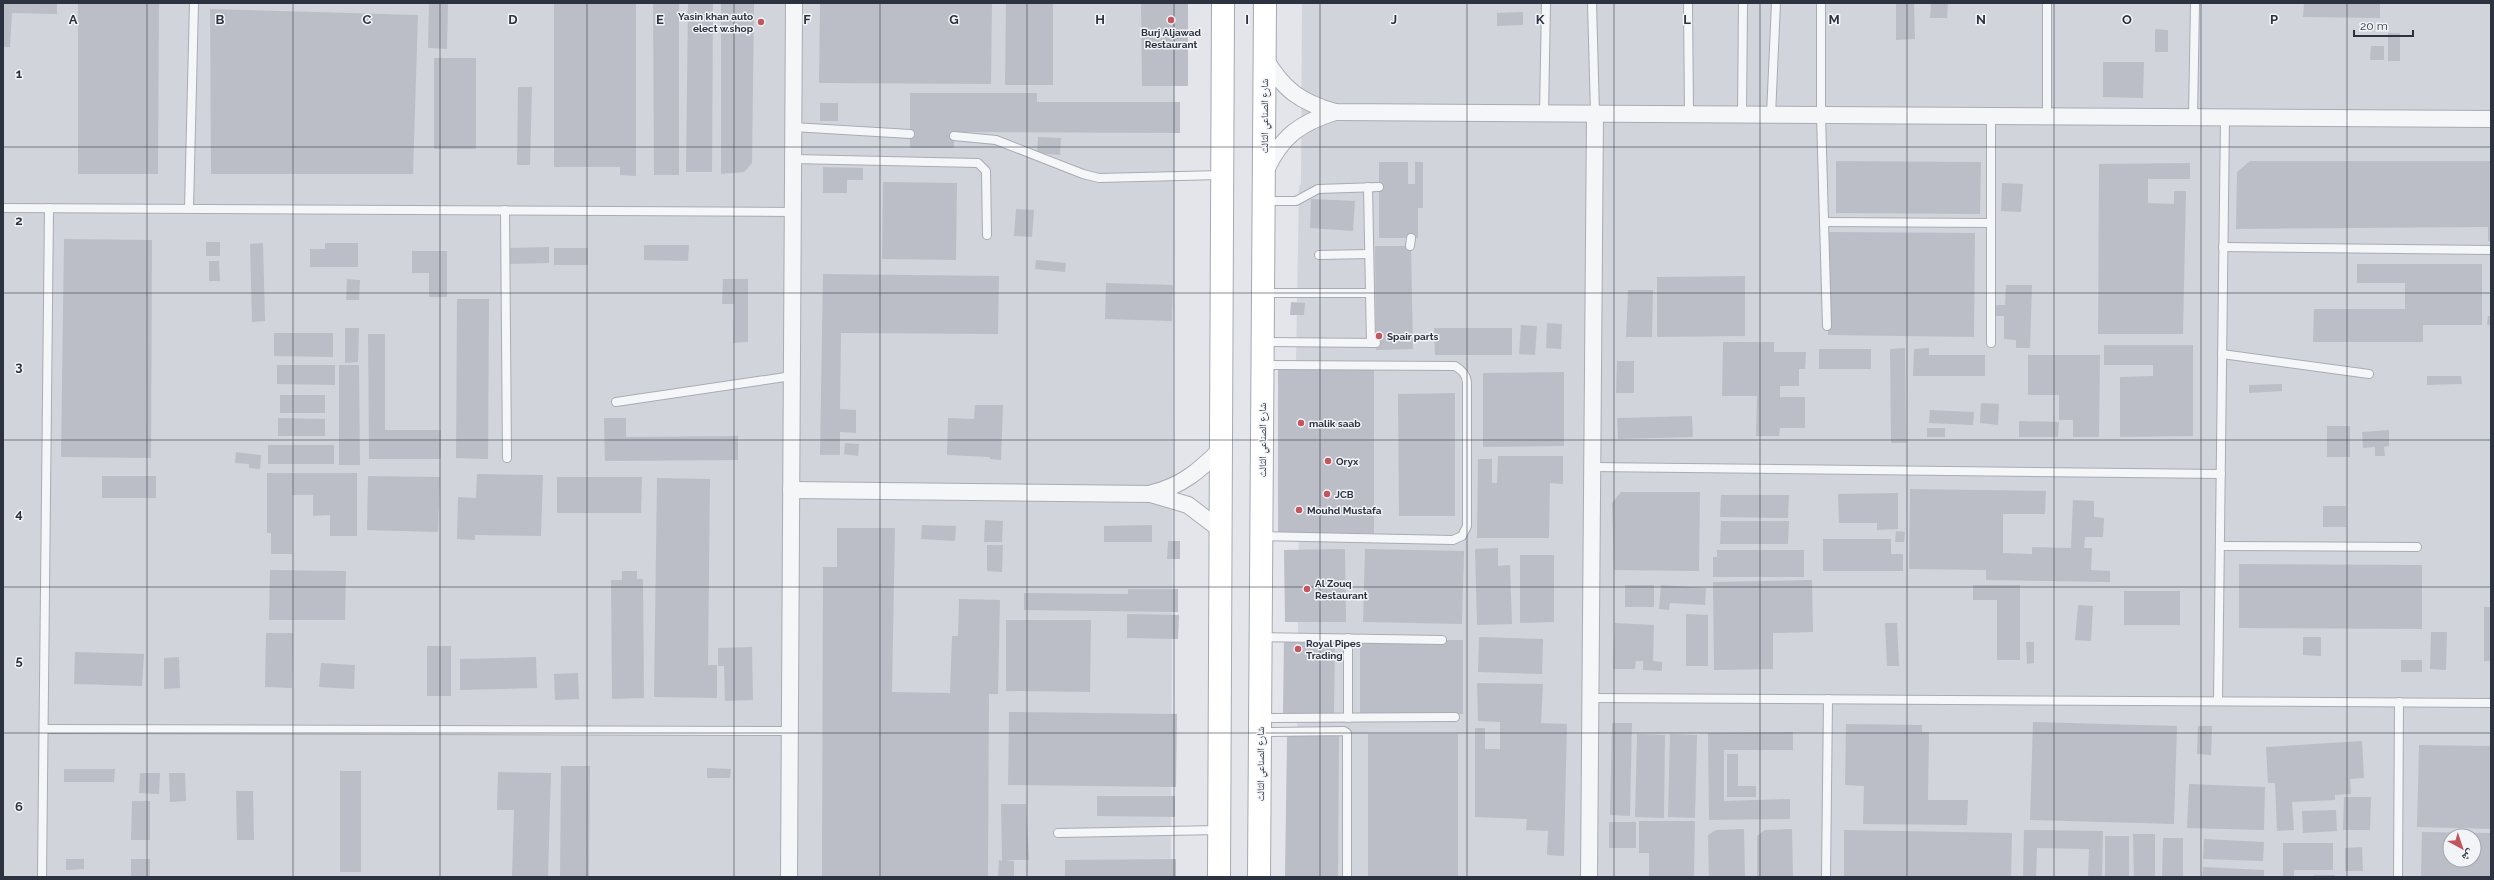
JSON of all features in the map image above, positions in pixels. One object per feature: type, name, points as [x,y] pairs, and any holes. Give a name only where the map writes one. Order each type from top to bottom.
[{"type":"main road","points":[[1219,877],[1223,3]]},
{"type":"main road","name":"شارع الصناعي الثالث","points":[[1259,877],[1265,3]]},
{"type":"street","points":[[789,877],[794,3]]},
{"type":"street","points":[[1265,59],[1277,78],[1293,95],[1313,106],[1335,112],[2491,119]]},
{"type":"street","points":[[1264,175],[1274,152],[1290,133],[1311,120],[1335,112]]},
{"type":"street","points":[[1589,877],[1595,114]]},
{"type":"street","points":[[1151,494],[1182,483],[1196,474],[1221,449]]},
{"type":"street","points":[[791,490],[1151,494],[1188,505],[1221,530]]},
{"type":"lane","points":[[189,208],[194,3]]},
{"type":"lane","points":[[1544,114],[1546,3]]},
{"type":"lane","points":[[1592,3],[1595,114]]},
{"type":"lane","points":[[1688,3],[1689,114]]},
{"type":"lane","points":[[1742,115],[1743,3]]},
{"type":"lane","points":[[1771,115],[1776,3]]},
{"type":"lane","points":[[1821,3],[1821,115],[1826,326]]},
{"type":"lane","points":[[2047,3],[2047,117]]},
{"type":"lane","points":[[2193,117],[2195,3]]},
{"type":"lane","points":[[1991,116],[1991,343]]},
{"type":"lane","points":[[2218,701],[2225,118]]},
{"type":"lane","points":[[793,127],[910,134]]},
{"type":"lane","points":[[954,136],[983,138],[1009,144],[1083,174],[1099,178],[1222,175]]},
{"type":"lane","points":[[793,159],[978,163],[986,171],[987,235]]},
{"type":"lane","points":[[1264,201],[1300,200],[1318,189],[1379,187]]},
{"type":"lane","points":[[1263,342],[1374,343],[1370,293],[1368,188]]},
{"type":"lane","points":[[3,208],[793,212]]},
{"type":"lane","points":[[42,877],[49,208]]},
{"type":"lane","points":[[505,210],[507,458]]},
{"type":"lane","points":[[1824,222],[1991,223]]},
{"type":"lane","points":[[2223,247],[2491,250]]},
{"type":"lane","points":[[1319,255],[1369,254]]},
{"type":"lane","points":[[1263,293],[1370,293]]},
{"type":"lane","points":[[2222,354],[2369,374]]},
{"type":"lane","points":[[1262,536],[1453,540],[1462,536],[1467,526],[1467,382],[1466,377],[1460,369],[1454,366],[1263,365]]},
{"type":"lane","points":[[616,402],[792,376]]},
{"type":"lane","points":[[1592,467],[2221,474]]},
{"type":"lane","points":[[2220,546],[2417,548]]},
{"type":"lane","points":[[1261,637],[1442,640]]},
{"type":"lane","points":[[1348,638],[1348,718]]},
{"type":"lane","points":[[1590,698],[2491,703]]},
{"type":"lane","points":[[1826,877],[1828,699]]},
{"type":"lane","points":[[2398,877],[2399,702]]},
{"type":"lane","points":[[1260,725],[1348,718],[1455,717]]},
{"type":"lane","points":[[1260,725],[1340,731],[1347,733],[1349,739],[1347,877]]},
{"type":"lane","points":[[44,729],[790,731]]},
{"type":"lane","points":[[1058,833],[1220,830]]},
{"type":"shaded area","points":[[3,3],[1175,3],[1171,877],[3,877]]},
{"type":"shaded area","points":[[1302,3],[2491,3],[2491,877],[1296,877],[1300,364],[1296,364],[1299,186],[1301,184]]},
{"type":"building","points":[[3,3],[57,3],[57,14],[12,13],[10,47],[3,47]]},
{"type":"building","points":[[78,3],[159,3],[158,174],[78,174]]},
{"type":"building","points":[[429,3],[448,3],[447,49],[428,48]]},
{"type":"building","points":[[653,3],[679,3],[679,175],[654,175]]},
{"type":"building","points":[[688,3],[713,3],[712,172],[686,172]]},
{"type":"building","points":[[721,3],[754,3],[752,163],[744,172],[721,174]]},
{"type":"building","points":[[820,3],[992,3],[991,84],[819,83]]},
{"type":"building","points":[[1006,3],[1053,3],[1053,85],[1005,85]]},
{"type":"building","points":[[1141,3],[1188,3],[1188,86],[1142,86]]},
{"type":"building","points":[[1896,3],[1914,3],[1915,39],[1896,40]]},
{"type":"building","points":[[1931,3],[1948,3],[1947,18],[1930,18]]},
{"type":"building","points":[[2304,3],[2380,3],[2380,18],[2303,17]]},
{"type":"building","points":[[554,4],[636,4],[636,176],[620,175],[620,167],[554,167]]},
{"type":"building","points":[[210,9],[418,15],[413,174],[211,174]]},
{"type":"building","points":[[1523,12],[1523,25],[1497,26],[1497,13]]},
{"type":"building","points":[[2155,29],[2168,30],[2168,52],[2155,52]]},
{"type":"building","points":[[2388,33],[2400,33],[2400,61],[2388,61]]},
{"type":"building","points":[[2371,46],[2384,46],[2384,60],[2370,60]]},
{"type":"building","points":[[434,58],[476,58],[476,149],[434,149]]},
{"type":"building","points":[[2103,62],[2144,62],[2143,98],[2103,97]]},
{"type":"building","points":[[518,87],[532,87],[530,165],[517,165]]},
{"type":"building","points":[[910,93],[1037,93],[1037,102],[1180,102],[1180,133],[954,132],[954,148],[910,148]]},
{"type":"building","points":[[820,103],[838,103],[838,121],[820,121]]},
{"type":"building","points":[[1038,137],[1061,138],[1060,155],[1037,153]]},
{"type":"building","points":[[1836,161],[1981,162],[1980,214],[1836,213]]},
{"type":"building","points":[[2250,161],[2491,161],[2491,241],[2488,241],[2488,227],[2236,229],[2237,172]]},
{"type":"building","points":[[1379,162],[1408,162],[1408,184],[1415,184],[1415,162],[1423,162],[1423,208],[1418,208],[1418,238],[1379,238]]},
{"type":"building","points":[[2190,163],[2190,179],[2148,179],[2148,203],[2174,204],[2174,191],[2186,191],[2183,334],[2098,334],[2099,164]]},
{"type":"building","points":[[823,167],[863,168],[863,180],[847,180],[847,193],[823,193]]},
{"type":"building","points":[[883,182],[957,183],[956,260],[882,259]]},
{"type":"building","points":[[2002,183],[2023,184],[2021,212],[2001,211]]},
{"type":"building","points":[[1311,199],[1355,201],[1353,231],[1310,228]]},
{"type":"building","points":[[1016,209],[1034,210],[1032,237],[1014,236]]},
{"type":"building","points":[[1829,232],[1975,233],[1974,337],[1828,335]]},
{"type":"building","points":[[64,239],[152,240],[151,458],[61,457]]},
{"type":"building","points":[[206,242],[220,242],[220,256],[206,256]]},
{"type":"building","points":[[263,243],[265,321],[252,322],[250,244]]},
{"type":"building","points":[[325,243],[358,243],[358,267],[310,267],[310,249],[325,249]]},
{"type":"building","points":[[644,245],[689,245],[688,261],[644,260]]},
{"type":"building","points":[[1375,246],[1411,246],[1413,349],[1376,350]]},
{"type":"building","points":[[549,247],[549,263],[510,264],[510,248]]},
{"type":"building","points":[[554,248],[588,248],[588,265],[554,265]]},
{"type":"building","points":[[412,251],[447,251],[447,297],[429,297],[429,273],[412,273]]},
{"type":"building","points":[[1036,260],[1066,263],[1065,272],[1035,269]]},
{"type":"building","points":[[209,261],[219,261],[220,281],[209,281]]},
{"type":"building","points":[[2357,264],[2482,264],[2482,325],[2423,325],[2423,342],[2313,342],[2314,309],[2405,309],[2405,283],[2357,283]]},
{"type":"building","points":[[823,274],[999,276],[998,334],[841,333],[840,409],[856,410],[856,433],[840,432],[840,455],[820,455]]},
{"type":"building","points":[[1745,276],[1745,336],[1657,337],[1657,277]]},
{"type":"building","points":[[347,279],[360,280],[359,300],[346,300]]},
{"type":"building","points":[[723,279],[748,279],[748,342],[733,343],[734,304],[722,304]]},
{"type":"building","points":[[1106,283],[1173,285],[1172,321],[1105,319]]},
{"type":"building","points":[[2006,285],[2032,285],[2030,348],[2016,348],[2016,340],[2004,339],[2004,316],[1995,316],[1995,305],[2005,305]]},
{"type":"building","points":[[1628,290],[1653,290],[1652,337],[1626,337]]},
{"type":"building","points":[[457,299],[489,299],[488,459],[456,458]]},
{"type":"building","points":[[1291,302],[1305,303],[1304,315],[1290,315]]},
{"type":"building","points":[[2488,316],[2491,316],[2491,325],[2487,325]]},
{"type":"building","points":[[1547,323],[1562,324],[1561,349],[1546,348]]},
{"type":"building","points":[[1521,325],[1537,326],[1535,355],[1519,354]]},
{"type":"building","points":[[345,328],[359,328],[358,362],[345,363]]},
{"type":"building","points":[[1434,328],[1512,328],[1512,355],[1435,355]]},
{"type":"building","points":[[274,333],[333,333],[333,357],[274,356]]},
{"type":"building","points":[[368,334],[385,334],[385,430],[441,430],[441,459],[369,459]]},
{"type":"building","points":[[1723,342],[1774,342],[1774,352],[1806,352],[1805,369],[1799,369],[1799,386],[1780,386],[1780,397],[1805,397],[1805,428],[1780,428],[1779,436],[1756,436],[1757,396],[1722,396]]},
{"type":"building","points":[[2104,345],[2193,345],[2193,436],[2120,437],[2120,377],[2153,376],[2153,365],[2104,365]]},
{"type":"building","points":[[1905,348],[1906,443],[1891,443],[1890,349]]},
{"type":"building","points":[[1929,348],[1929,355],[1985,355],[1985,376],[1913,376],[1914,349]]},
{"type":"building","points":[[1819,349],[1871,349],[1871,369],[1819,369]]},
{"type":"building","points":[[2028,355],[2100,355],[2099,437],[2073,437],[2073,420],[2059,420],[2059,395],[2028,395]]},
{"type":"building","points":[[1617,361],[1634,361],[1634,393],[1616,393]]},
{"type":"building","points":[[277,365],[335,365],[335,385],[277,384]]},
{"type":"building","points":[[339,365],[359,365],[360,465],[339,465]]},
{"type":"building","points":[[1278,368],[1374,368],[1374,533],[1278,533]]},
{"type":"building","points":[[1564,372],[1564,446],[1483,447],[1483,373]]},
{"type":"building","points":[[2427,376],[2461,376],[2462,384],[2427,385]]},
{"type":"building","points":[[2282,384],[2282,391],[2249,393],[2249,385]]},
{"type":"building","points":[[1455,393],[1455,516],[1399,516],[1398,394]]},
{"type":"building","points":[[280,395],[325,395],[325,413],[280,413]]},
{"type":"building","points":[[1981,403],[1999,404],[1998,425],[1980,423]]},
{"type":"building","points":[[975,405],[1003,405],[1001,460],[990,459],[990,457],[947,455],[948,418],[974,419]]},
{"type":"building","points":[[1930,410],[1974,412],[1973,425],[1929,423]]},
{"type":"building","points":[[1692,416],[1693,437],[1618,439],[1617,418]]},
{"type":"building","points":[[278,418],[325,419],[325,436],[278,436]]},
{"type":"building","points":[[604,418],[626,418],[626,437],[738,436],[738,460],[605,461]]},
{"type":"building","points":[[2019,421],[2059,422],[2058,437],[2019,437]]},
{"type":"building","points":[[2327,426],[2350,426],[2350,457],[2327,457]]},
{"type":"building","points":[[1927,428],[1945,428],[1945,437],[1927,437]]},
{"type":"building","points":[[2389,430],[2389,446],[2384,447],[2385,456],[2375,456],[2375,447],[2363,448],[2362,432]]},
{"type":"building","points":[[845,443],[859,444],[858,456],[844,454]]},
{"type":"building","points":[[268,445],[334,445],[334,464],[268,464]]},
{"type":"building","points":[[236,452],[261,455],[260,469],[249,468],[249,464],[235,463]]},
{"type":"building","points":[[1498,456],[1563,456],[1563,484],[1550,483],[1549,538],[1477,538],[1478,459],[1492,459],[1492,483],[1497,483]]},
{"type":"building","points":[[267,473],[357,473],[357,536],[330,536],[330,515],[313,516],[313,495],[292,495],[292,554],[271,554],[271,533],[267,533]]},
{"type":"building","points":[[477,474],[543,475],[541,536],[475,535],[475,540],[457,539],[458,497],[476,498]]},
{"type":"building","points":[[102,476],[156,476],[156,498],[102,498]]},
{"type":"building","points":[[368,476],[440,477],[438,532],[367,530]]},
{"type":"building","points":[[557,477],[642,477],[641,513],[557,513]]},
{"type":"building","points":[[657,478],[710,479],[708,665],[717,665],[717,698],[654,697]]},
{"type":"building","points":[[1910,489],[2046,491],[2045,514],[2003,514],[2003,553],[2032,554],[2032,547],[2071,548],[2073,500],[2094,501],[2094,517],[2104,518],[2103,537],[2085,537],[2084,548],[2092,548],[2091,570],[2110,571],[2110,582],[1986,580],[1986,570],[1909,569]]},
{"type":"building","points":[[1621,492],[1700,492],[1699,571],[1614,570],[1612,503]]},
{"type":"building","points":[[1898,493],[1898,529],[1877,530],[1877,523],[1839,523],[1838,494]]},
{"type":"building","points":[[1721,495],[1789,495],[1788,518],[1720,517]]},
{"type":"building","points":[[2323,506],[2346,506],[2346,527],[2323,527]]},
{"type":"building","points":[[985,520],[1003,521],[1002,542],[984,542]]},
{"type":"building","points":[[1721,521],[1789,521],[1788,544],[1720,544]]},
{"type":"building","points":[[922,525],[956,526],[955,541],[921,539]]},
{"type":"building","points":[[1152,525],[1152,542],[1104,542],[1104,526]]},
{"type":"building","points":[[837,528],[895,528],[892,692],[950,693],[952,636],[958,636],[959,599],[1000,600],[998,694],[989,694],[988,877],[822,877],[823,567],[837,567]]},
{"type":"building","points":[[1896,531],[1905,532],[1904,542],[1895,542]]},
{"type":"building","points":[[1823,539],[1891,539],[1891,554],[1903,554],[1903,571],[1823,571]]},
{"type":"building","points":[[1168,541],[1180,541],[1180,559],[1167,559]]},
{"type":"building","points":[[987,545],[1003,545],[1002,572],[987,571]]},
{"type":"building","points":[[1498,548],[1498,566],[1510,565],[1512,624],[1477,625],[1475,549]]},
{"type":"building","points":[[1345,549],[1346,622],[1285,622],[1284,550]]},
{"type":"building","points":[[1365,549],[1464,551],[1462,624],[1363,622]]},
{"type":"building","points":[[1717,550],[1804,550],[1804,577],[1713,577],[1713,557],[1717,557]]},
{"type":"building","points":[[1520,555],[1554,555],[1554,622],[1520,623]]},
{"type":"building","points":[[2239,564],[2422,565],[2422,629],[2239,628]]},
{"type":"building","points":[[270,570],[346,571],[345,620],[269,620]]},
{"type":"building","points":[[622,571],[637,571],[637,579],[643,579],[644,698],[612,699],[611,580],[622,580]]},
{"type":"building","points":[[1812,580],[1813,632],[1773,633],[1773,669],[1714,670],[1713,582]]},
{"type":"building","points":[[1625,585],[1654,585],[1654,607],[1625,607]]},
{"type":"building","points":[[1661,585],[1706,588],[1705,605],[1670,603],[1669,610],[1659,609]]},
{"type":"building","points":[[1973,585],[2020,585],[2020,660],[1997,660],[1997,600],[1973,600]]},
{"type":"building","points":[[1128,589],[1178,589],[1178,612],[1024,610],[1024,593],[1128,594]]},
{"type":"building","points":[[2124,591],[2180,591],[2180,625],[2124,625]]},
{"type":"building","points":[[2078,605],[2093,606],[2091,641],[2075,640]]},
{"type":"building","points":[[2484,607],[2491,607],[2491,661],[2484,661]]},
{"type":"building","points":[[1127,614],[1179,615],[1178,639],[1127,638]]},
{"type":"building","points":[[1686,614],[1708,615],[1708,666],[1686,666]]},
{"type":"building","points":[[1006,620],[1091,620],[1090,692],[1006,691]]},
{"type":"building","points":[[1615,623],[1654,625],[1653,661],[1662,662],[1662,671],[1643,670],[1643,661],[1636,661],[1635,669],[1613,669]]},
{"type":"building","points":[[1885,623],[1897,623],[1899,666],[1887,666]]},
{"type":"building","points":[[2431,632],[2447,632],[2446,670],[2430,669]]},
{"type":"building","points":[[266,633],[293,633],[292,688],[265,687]]},
{"type":"building","points":[[1479,637],[1543,639],[1542,674],[1478,672]]},
{"type":"building","points":[[2303,637],[2321,637],[2321,656],[2303,655]]},
{"type":"building","points":[[1284,638],[1335,638],[1334,716],[1283,716]]},
{"type":"building","points":[[1360,640],[1463,640],[1463,714],[1360,715]]},
{"type":"building","points":[[2026,642],[2034,642],[2034,663],[2027,664]]},
{"type":"building","points":[[427,646],[451,646],[451,696],[427,696]]},
{"type":"building","points":[[752,647],[753,700],[725,701],[724,666],[718,666],[718,648]]},
{"type":"building","points":[[75,652],[144,654],[142,686],[74,684]]},
{"type":"building","points":[[179,657],[180,688],[164,689],[164,658]]},
{"type":"building","points":[[536,657],[537,688],[460,690],[460,659]]},
{"type":"building","points":[[2401,660],[2422,660],[2422,672],[2401,672]]},
{"type":"building","points":[[321,663],[355,665],[354,689],[319,687]]},
{"type":"building","points":[[578,673],[579,699],[555,700],[554,674]]},
{"type":"building","points":[[1477,683],[1543,684],[1541,723],[1567,724],[1564,856],[1547,855],[1548,831],[1526,830],[1527,819],[1475,817],[1475,728],[1485,728],[1485,749],[1500,749],[1500,722],[1478,721]]},
{"type":"building","points":[[1009,712],[1177,714],[1176,787],[1008,785]]},
{"type":"building","points":[[2033,722],[2177,726],[2174,824],[2030,820]]},
{"type":"building","points":[[1612,723],[1632,723],[1630,816],[1610,815]]},
{"type":"building","points":[[1846,724],[1922,725],[1922,732],[1929,732],[1928,800],[1968,800],[1967,825],[1863,824],[1864,786],[1845,785]]},
{"type":"building","points":[[2198,726],[2212,726],[2211,755],[2197,754]]},
{"type":"building","points":[[1793,732],[1793,750],[1724,750],[1724,801],[1790,799],[1790,819],[1709,820],[1708,733]]},
{"type":"building","points":[[1368,734],[1458,734],[1458,877],[1368,877]]},
{"type":"building","points":[[1637,734],[1665,735],[1664,818],[1635,817]]},
{"type":"building","points":[[1670,734],[1697,735],[1695,818],[1668,817]]},
{"type":"building","points":[[1339,735],[1338,877],[1285,877],[1287,736]]},
{"type":"building","points":[[2362,741],[2364,778],[2350,779],[2351,794],[2335,795],[2335,800],[2292,802],[2294,830],[2277,831],[2275,783],[2268,783],[2266,747]]},
{"type":"building","points":[[2419,745],[2491,746],[2491,829],[2417,827]]},
{"type":"building","points":[[1727,754],[1738,754],[1738,786],[1756,786],[1756,797],[1727,797]]},
{"type":"building","points":[[561,766],[590,766],[589,877],[560,877]]},
{"type":"building","points":[[707,768],[731,769],[730,778],[707,778]]},
{"type":"building","points":[[64,769],[115,769],[114,782],[64,782]]},
{"type":"building","points":[[340,771],[361,771],[361,872],[340,872]]},
{"type":"building","points":[[498,772],[551,773],[548,877],[512,877],[514,810],[497,810]]},
{"type":"building","points":[[140,773],[160,773],[159,794],[139,793]]},
{"type":"building","points":[[169,773],[185,773],[186,801],[170,802]]},
{"type":"building","points":[[2189,784],[2265,787],[2264,830],[2187,828]]},
{"type":"building","points":[[236,791],[253,791],[254,840],[237,840]]},
{"type":"building","points":[[1097,796],[1175,796],[1175,817],[1097,816]]},
{"type":"building","points":[[2344,797],[2371,797],[2370,830],[2343,830]]},
{"type":"building","points":[[132,801],[150,801],[150,840],[131,840]]},
{"type":"building","points":[[1001,804],[1026,804],[1029,860],[1005,860],[1014,861],[1014,877],[998,877],[999,860],[1002,861]]},
{"type":"building","points":[[2336,810],[2337,831],[2303,833],[2302,811]]},
{"type":"building","points":[[1639,821],[1695,821],[1694,877],[1649,877],[1649,853],[1639,853]]},
{"type":"building","points":[[1609,822],[1636,822],[1636,848],[1609,848]]},
{"type":"building","points":[[1744,829],[1745,877],[1709,877],[1708,835],[1716,830]]},
{"type":"building","points":[[1792,829],[1793,877],[1757,877],[1757,836],[1765,830]]},
{"type":"building","points":[[1844,830],[2012,833],[2011,877],[1844,877]]},
{"type":"building","points":[[2024,830],[2103,831],[2102,877],[2088,877],[2089,849],[2037,848],[2036,877],[2023,877]]},
{"type":"building","points":[[2422,832],[2442,832],[2442,868],[2482,868],[2482,833],[2491,833],[2491,877],[2421,877]]},
{"type":"building","points":[[2133,834],[2155,834],[2155,877],[2134,877]]},
{"type":"building","points":[[2105,836],[2129,836],[2129,877],[2105,877]]},
{"type":"building","points":[[2163,838],[2183,838],[2183,877],[2162,877]]},
{"type":"building","points":[[2204,839],[2264,842],[2263,861],[2203,859]]},
{"type":"building","points":[[2283,843],[2333,843],[2333,870],[2294,870],[2294,877],[2283,877]]},
{"type":"building","points":[[2362,847],[2363,871],[2345,871],[2345,848]]},
{"type":"building","points":[[66,859],[84,859],[84,869],[66,870]]},
{"type":"building","points":[[131,859],[150,859],[150,877],[131,877]]},
{"type":"building","points":[[1176,859],[1176,877],[1065,877],[1065,860]]},
{"type":"building","points":[[2203,867],[2264,870],[2264,877],[2202,877]]},
{"type":"building","points":[[2314,875],[2335,875],[2335,877],[2314,877]]},
{"type":"place","name":"Burj Aljawad Restaurant","points":[[1171,20]]},
{"type":"place","name":"Yasin khan auto elect w.shop","points":[[761,22]]},
{"type":"place","name":"Spair parts","points":[[1379,336]]},
{"type":"place","name":"malik saab","points":[[1301,423]]},
{"type":"place","name":"Oryx","points":[[1328,461]]},
{"type":"place","name":"JCB","points":[[1327,494]]},
{"type":"place","name":"Mouhd Mustafa","points":[[1299,510]]},
{"type":"place","name":"Al Zouq Restaurant","points":[[1307,589]]},
{"type":"place","name":"Royal Pipes Trading","points":[[1298,649]]}]
